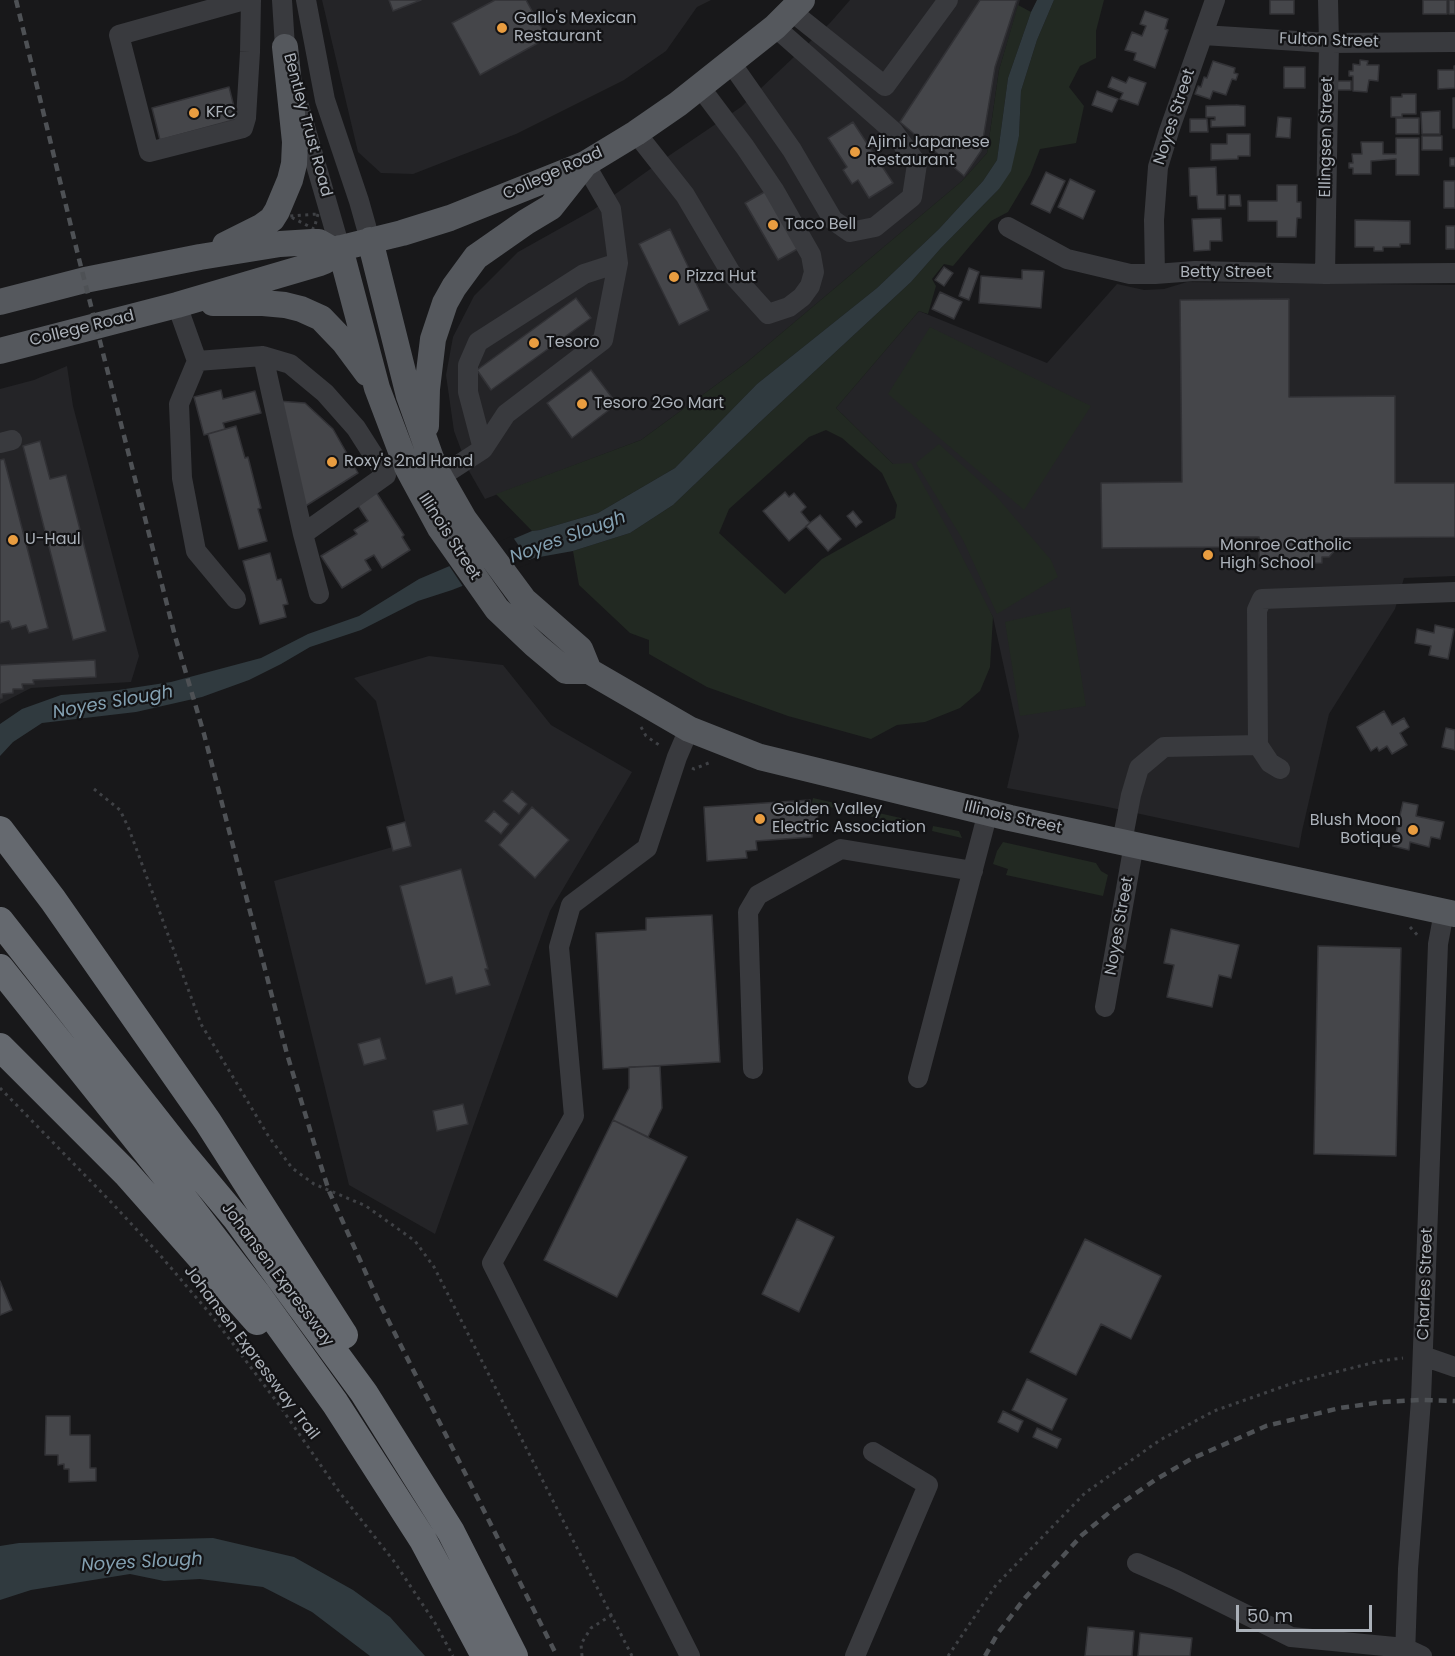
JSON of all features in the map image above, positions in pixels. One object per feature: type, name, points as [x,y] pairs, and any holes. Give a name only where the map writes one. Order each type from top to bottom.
[{"type":"highway","points":[[0,830],[53,900],[208,1122],[355,1352],[451,1532]]},
{"type":"highway","name":"Johansen Expressway","points":[[0,921],[174,1143],[236,1218],[364,1393],[451,1532],[513,1656]]},
{"type":"highway","name":"Johansen Expressway","points":[[0,968],[166,1176],[249,1284],[335,1403],[423,1540],[485,1656]]},
{"type":"highway","points":[[0,1047],[126,1173],[235,1298],[335,1403]]},
{"type":"main road","name":"College Road","points":[[0,351],[320,263],[336,249],[402,233],[450,218],[585,164],[636,133],[700,87],[790,13]]},
{"type":"main road","points":[[200,257],[261,227],[272,219],[286,192],[294,164],[295,142],[285,47]]},
{"type":"main road","points":[[426,445],[427,389],[433,339],[454,287],[476,257],[510,232],[551,207],[585,164]]},
{"type":"main road","name":"Illinois Street","points":[[370,240],[409,396],[440,477],[464,519],[524,600],[580,649],[589,671]]},
{"type":"main road","points":[[0,302],[85,280],[280,244],[319,242],[336,249]]},
{"type":"main road","name":"Illinois Street","points":[[336,249],[377,388],[396,471],[440,528],[497,609],[566,671],[589,671],[689,729],[760,757],[988,812],[1450,913]]},
{"type":"main road","points":[[177,304],[263,303],[285,304],[301,309],[321,318],[359,359],[377,388]]},
{"type":"street","points":[[244,0],[119,35],[149,152],[243,128],[246,118],[251,0]]},
{"type":"street","name":"Bentley Trust Road","points":[[282,0],[285,47],[336,249]]},
{"type":"street","name":"Bentley Trust Road","points":[[306,0],[325,100],[370,240]]},
{"type":"street","points":[[790,13],[885,86],[948,0]]},
{"type":"street","name":"Noyes Street","points":[[1155,274],[1154,220],[1158,167],[1215,0]]},
{"type":"street","name":"Ellingsen Street","points":[[1325,273],[1328,0]]},
{"type":"street","points":[[731,63],[792,150],[833,220],[850,232],[875,227],[912,197],[917,164],[893,131],[790,13]]},
{"type":"street","name":"Fulton Street","points":[[1203,35],[1329,43],[1455,42]]},
{"type":"street","points":[[636,133],[685,195],[731,273],[768,314],[789,308],[802,297],[810,286],[813,272],[811,255],[745,147],[700,87]]},
{"type":"street","points":[[440,477],[483,449],[506,414],[603,340],[618,263],[611,209],[585,164]]},
{"type":"street","name":"Betty Street","points":[[1008,227],[1067,260],[1130,274],[1195,271],[1455,273]]},
{"type":"street","points":[[483,449],[468,392],[468,365],[478,342],[584,274],[618,263]]},
{"type":"street","points":[[177,304],[197,361],[179,404],[182,478],[196,551],[236,599]]},
{"type":"street","points":[[197,361],[263,356],[290,364],[325,393],[396,471],[303,534]]},
{"type":"street","points":[[263,356],[303,534],[319,594]]},
{"type":"street","points":[[1280,769],[1270,763],[1258,745],[1257,610],[1262,599],[1455,592]]},
{"type":"street","points":[[689,729],[677,757],[647,848],[571,905],[559,947],[574,1116],[492,1263],[690,1656]]},
{"type":"street","name":"Noyes Street","points":[[1106,1007],[1128,843],[1131,795],[1140,768],[1164,747],[1258,745]]},
{"type":"street","points":[[918,1078],[988,812]]},
{"type":"street","points":[[753,1069],[748,912],[758,895],[841,849],[973,871]]},
{"type":"street","name":"Charles Street","points":[[1410,1653],[1408,1569],[1423,1356],[1438,944],[1450,913]]},
{"type":"street","points":[[1423,1356],[1455,1367]]},
{"type":"street","points":[[855,1656],[928,1485],[873,1452]]},
{"type":"street","points":[[1137,1563],[1291,1637],[1410,1653]]},
{"type":"path","points":[[94,789],[120,810],[129,828],[201,1024],[269,1137],[292,1168],[314,1184],[366,1206],[416,1241],[434,1267],[632,1656]]},
{"type":"path","name":"Johansen Expressway Trail","points":[[0,1088],[112,1203],[212,1316],[277,1402],[340,1493],[393,1560],[435,1623],[453,1656]]},
{"type":"path","points":[[948,1656],[996,1585],[1085,1493],[1160,1440],[1214,1411],[1296,1382],[1380,1361],[1423,1356]]},
{"type":"path","points":[[582,1656],[581,1644],[591,1628],[612,1615]]},
{"type":"shaded area","points":[[322,0],[711,0],[697,7],[666,51],[624,80],[516,134],[413,174],[381,173],[358,152]]},
{"type":"shaded area","points":[[850,0],[1020,0],[999,70],[987,153],[962,181],[746,363],[641,440],[485,499],[469,471],[454,431],[446,375],[453,337],[474,296],[518,252],[593,210],[741,107],[830,23]]},
{"type":"shaded area","points":[[1054,0],[1104,0],[1096,31],[1096,58],[1080,66],[1069,87],[1084,106],[1076,143],[1040,149],[1030,175],[1008,212],[991,221],[953,266],[944,264],[932,279],[936,286],[928,314],[919,311],[836,408],[893,464],[911,463],[993,617],[990,667],[980,691],[960,708],[925,722],[897,725],[871,739],[788,716],[707,687],[649,654],[649,640],[630,633],[579,585],[573,551],[630,533],[673,505],[911,282],[999,189],[1019,136],[1021,91],[1037,40]],"holes":[[[826,430],[842,438],[882,473],[897,505],[895,518],[822,559],[785,594],[719,533],[729,509],[809,437]]]},
{"type":"shaded area","points":[[1018,5],[1031,12],[1008,78],[997,160],[983,181],[939,229],[877,288],[757,384],[675,468],[598,513],[532,531],[496,494],[641,440],[746,363],[962,181],[987,153],[999,70]]},
{"type":"shaded area","name":"Monroe Catholic High School","points":[[1187,282],[1455,285],[1455,576],[1404,578],[1395,609],[1329,714],[1299,848],[1007,788],[1019,736],[993,617],[893,464],[836,408],[919,311],[1047,363],[1117,284],[1144,290],[1164,289]]},
{"type":"shaded area","points":[[930,327],[1091,406],[1024,510],[888,394]]},
{"type":"shaded area","points":[[67,366],[73,406],[139,656],[131,682],[31,688],[0,704],[0,389],[34,380]]},
{"type":"shaded area","points":[[939,444],[996,496],[1051,560],[1058,577],[997,614],[963,540],[916,463]]},
{"type":"shaded area","points":[[1070,607],[1086,706],[1020,716],[1005,622]]},
{"type":"shaded area","points":[[429,656],[503,665],[551,725],[632,772],[550,911],[435,1234],[349,1185],[274,881],[410,842],[376,701],[354,678]]},
{"type":"shaded area","points":[[813,798],[927,824],[926,829],[812,803]]},
{"type":"shaded area","points":[[933,826],[959,831],[962,838],[932,831]]},
{"type":"shaded area","points":[[1003,842],[1096,863],[1101,871],[1108,875],[1103,896],[1006,875],[1008,869],[993,864]]},
{"type":"water","name":"Noyes Slough","points":[[1037,0],[1054,0],[1037,40],[1021,91],[1019,136],[1011,171],[999,189],[911,282],[673,505],[630,533],[573,551],[534,558],[418,601],[361,630],[310,647],[249,680],[202,697],[136,712],[42,723],[13,742],[0,756],[0,724],[22,709],[61,695],[112,691],[171,682],[261,658],[308,634],[359,616],[419,579],[532,531],[598,513],[675,468],[757,384],[877,288],[939,229],[983,181],[997,160],[1008,78]]},
{"type":"water","name":"Noyes Slough","points":[[213,1538],[294,1557],[353,1590],[390,1617],[425,1656],[370,1656],[312,1612],[263,1587],[200,1579],[164,1581],[130,1574],[31,1590],[0,1600],[0,1546],[19,1543]]},
{"type":"pier","points":[[512,536],[531,563],[464,588],[448,564]]},
{"type":"building","points":[[389,0],[421,0],[393,11]]},
{"type":"building","points":[[495,0],[526,0],[547,38],[480,75],[452,23]]},
{"type":"building","points":[[980,0],[1017,0],[995,67],[981,151],[964,176],[900,122]]},
{"type":"building","points":[[1270,0],[1294,0],[1294,14],[1270,14]]},
{"type":"building","points":[[1423,0],[1447,0],[1447,14],[1423,14]]},
{"type":"building","points":[[1449,0],[1455,0],[1455,14],[1449,14]]},
{"type":"building","points":[[1145,11],[1168,19],[1165,29],[1168,30],[1155,68],[1134,60],[1136,53],[1125,50],[1132,32],[1142,36],[1146,26],[1140,24]]},
{"type":"building","points":[[1360,60],[1368,61],[1367,65],[1379,65],[1378,81],[1369,80],[1367,92],[1353,91],[1353,76],[1349,76],[1349,71],[1353,71],[1353,64],[1360,65]]},
{"type":"building","points":[[1213,61],[1235,68],[1234,73],[1238,74],[1236,80],[1232,79],[1226,95],[1213,91],[1210,99],[1195,94],[1198,86],[1201,87],[1204,77],[1207,78]]},
{"type":"building","points":[[1454,66],[1455,88],[1438,89],[1438,70],[1454,70]]},
{"type":"building","points":[[1284,67],[1305,67],[1305,88],[1284,88]]},
{"type":"building","points":[[1112,77],[1126,83],[1129,77],[1146,83],[1138,105],[1120,99],[1123,93],[1108,87]]},
{"type":"building","points":[[1336,81],[1351,81],[1351,90],[1336,90]]},
{"type":"building","name":"KFC","points":[[229,87],[237,119],[160,140],[152,108]]},
{"type":"building","points":[[1097,91],[1118,99],[1112,112],[1092,105]]},
{"type":"building","points":[[1402,94],[1416,94],[1416,114],[1391,117],[1391,97],[1402,97]]},
{"type":"building","points":[[1453,98],[1455,98],[1455,128],[1453,128]]},
{"type":"building","points":[[1206,106],[1245,106],[1245,126],[1211,127],[1211,120],[1215,120],[1215,117],[1206,117]]},
{"type":"building","points":[[1440,111],[1440,134],[1422,134],[1421,112]]},
{"type":"building","points":[[1278,117],[1291,118],[1290,138],[1276,137]]},
{"type":"building","points":[[1396,118],[1419,118],[1419,134],[1396,134]]},
{"type":"building","points":[[1190,119],[1207,119],[1208,132],[1190,132]]},
{"type":"building","name":"Ajimi Japanese Restaurant","points":[[853,122],[893,183],[869,198],[858,180],[852,184],[843,170],[847,167],[828,138]]},
{"type":"building","points":[[1227,134],[1250,134],[1250,156],[1211,160],[1211,144],[1227,144]]},
{"type":"building","points":[[1422,136],[1442,136],[1442,150],[1422,150]]},
{"type":"building","points":[[1396,138],[1419,138],[1419,175],[1396,175],[1396,159],[1371,161],[1371,174],[1353,174],[1353,168],[1349,168],[1349,163],[1353,163],[1352,154],[1362,154],[1361,142],[1383,142],[1383,154],[1396,154]]},
{"type":"building","points":[[1450,158],[1455,158],[1455,166],[1450,166]]},
{"type":"building","points":[[1216,167],[1217,195],[1225,195],[1225,209],[1198,209],[1197,196],[1190,196],[1189,168]]},
{"type":"building","points":[[1046,172],[1065,181],[1050,213],[1031,204]]},
{"type":"building","points":[[1070,179],[1095,191],[1083,219],[1058,207]]},
{"type":"building","points":[[1444,181],[1455,181],[1455,208],[1444,208]]},
{"type":"building","points":[[1277,185],[1297,185],[1297,202],[1301,202],[1301,218],[1297,218],[1296,237],[1277,237],[1277,221],[1248,221],[1248,201],[1277,201]]},
{"type":"building","name":"Taco Bell","points":[[768,190],[801,247],[778,260],[745,203]]},
{"type":"building","points":[[1229,195],[1240,195],[1241,206],[1229,206]]},
{"type":"building","points":[[1221,218],[1222,241],[1210,241],[1210,250],[1194,251],[1192,219]]},
{"type":"building","points":[[1355,220],[1410,221],[1410,244],[1400,244],[1400,247],[1383,247],[1383,251],[1374,251],[1374,247],[1355,247]]},
{"type":"building","points":[[1446,226],[1455,226],[1455,249],[1446,249]]},
{"type":"building","name":"Pizza Hut","points":[[670,229],[709,310],[679,325],[639,244]]},
{"type":"building","points":[[944,267],[953,273],[944,286],[935,280]]},
{"type":"building","points":[[969,268],[979,272],[969,300],[959,296]]},
{"type":"building","points":[[1022,270],[1044,271],[1041,308],[979,303],[981,276],[1022,279]]},
{"type":"building","points":[[940,292],[962,302],[954,319],[932,309]]},
{"type":"building","points":[[576,298],[591,318],[491,390],[477,370]]},
{"type":"building","points":[[1289,299],[1289,397],[1395,396],[1395,483],[1455,483],[1455,537],[1336,538],[1336,549],[1329,557],[1322,557],[1322,563],[1259,564],[1259,537],[1230,537],[1230,547],[1102,548],[1101,483],[1182,482],[1180,300]]},
{"type":"building","name":"Tesoro 2Go Mart","points":[[591,370],[617,404],[572,438],[547,403]]},
{"type":"building","points":[[221,390],[223,399],[255,391],[261,413],[223,423],[225,429],[204,435],[194,397]]},
{"type":"building","points":[[278,401],[305,403],[333,429],[358,473],[304,507]]},
{"type":"building","points":[[236,426],[245,458],[248,457],[267,541],[239,549],[208,434]]},
{"type":"building","points":[[40,441],[50,479],[66,475],[106,631],[73,640],[23,446]]},
{"type":"building","name":"U-Haul","points":[[4,459],[48,628],[29,633],[26,625],[12,629],[9,621],[0,623],[0,460]]},
{"type":"building","points":[[374,489],[404,535],[402,537],[410,550],[382,568],[374,555],[365,560],[371,570],[342,588],[321,556],[357,534],[354,530],[368,521],[355,501]]},
{"type":"building","points":[[785,492],[789,497],[794,493],[806,507],[801,512],[810,523],[789,541],[763,511]]},
{"type":"building","points":[[853,511],[862,522],[856,527],[847,516]]},
{"type":"building","points":[[820,515],[841,539],[828,551],[806,526]]},
{"type":"building","points":[[270,553],[277,580],[281,579],[288,604],[283,605],[286,617],[260,624],[243,561]]},
{"type":"building","points":[[1435,625],[1454,629],[1448,659],[1429,655],[1431,646],[1415,643],[1417,629],[1434,633]]},
{"type":"building","points":[[95,660],[96,677],[33,680],[34,684],[22,684],[23,689],[13,689],[13,693],[2,694],[0,698],[0,665]]},
{"type":"building","points":[[1384,711],[1392,725],[1404,718],[1409,727],[1400,733],[1407,745],[1392,754],[1387,746],[1379,751],[1377,747],[1371,751],[1357,727]]},
{"type":"building","points":[[1446,728],[1455,730],[1455,750],[1442,747]]},
{"type":"building","points":[[512,791],[527,804],[519,814],[503,801]]},
{"type":"building","points":[[810,800],[811,811],[817,811],[818,823],[812,824],[812,837],[756,841],[757,850],[746,851],[747,858],[707,861],[704,807]]},
{"type":"building","points":[[1403,802],[1418,805],[1416,816],[1444,822],[1440,839],[1431,837],[1429,847],[1410,842],[1409,850],[1393,846]]},
{"type":"building","points":[[532,807],[569,840],[535,878],[499,845]]},
{"type":"building","points":[[494,811],[509,824],[501,834],[485,821]]},
{"type":"building","points":[[405,822],[411,846],[393,851],[387,827]]},
{"type":"building","points":[[461,869],[488,969],[485,969],[490,985],[456,994],[452,977],[426,984],[400,886]]},
{"type":"building","points":[[712,915],[720,1062],[603,1069],[596,933],[646,930],[646,918]]},
{"type":"building","points":[[1171,929],[1239,945],[1231,978],[1219,975],[1212,1007],[1167,997],[1174,965],[1164,963]]},
{"type":"building","points":[[1318,946],[1401,948],[1396,1156],[1314,1154]]},
{"type":"building","points":[[380,1038],[386,1059],[364,1065],[358,1044]]},
{"type":"building","points":[[660,1066],[662,1108],[648,1137],[613,1120],[629,1088],[629,1067]]},
{"type":"building","points":[[463,1104],[468,1124],[437,1131],[433,1111]]},
{"type":"building","points":[[613,1120],[687,1157],[617,1297],[544,1260]]},
{"type":"building","points":[[797,1219],[834,1237],[799,1312],[762,1294]]},
{"type":"building","points":[[1085,1239],[1161,1276],[1131,1339],[1101,1324],[1076,1375],[1030,1352]]},
{"type":"building","points":[[0,1281],[12,1310],[0,1315]]},
{"type":"building","points":[[1027,1379],[1067,1399],[1052,1430],[1012,1410]]},
{"type":"building","points":[[1003,1411],[1023,1421],[1018,1432],[998,1422]]},
{"type":"building","points":[[46,1416],[70,1416],[70,1435],[90,1435],[90,1468],[96,1468],[96,1481],[69,1482],[69,1469],[64,1469],[64,1464],[58,1465],[58,1455],[45,1455]]},
{"type":"building","points":[[1037,1428],[1061,1439],[1057,1448],[1033,1437]]},
{"type":"building","points":[[1088,1627],[1134,1631],[1132,1656],[1085,1656]]},
{"type":"building","points":[[1140,1633],[1192,1638],[1190,1656],[1138,1656]]},
{"type":"railway","points":[[16,0],[175,636],[204,734],[287,1054],[329,1191],[378,1300],[557,1656]]},
{"type":"railway","points":[[985,1656],[998,1633],[1025,1598],[1082,1535],[1116,1507],[1191,1459],[1266,1426],[1340,1408],[1382,1402],[1455,1401]]},
{"type":"place","name":"Gallo's Mexican Restaurant","points":[[502,28]]},
{"type":"place","name":"KFC","points":[[194,113]]},
{"type":"place","name":"Ajimi Japanese Restaurant","points":[[855,152]]},
{"type":"place","name":"Taco Bell","points":[[773,225]]},
{"type":"place","name":"Pizza Hut","points":[[674,277]]},
{"type":"place","name":"Tesoro","points":[[534,343]]},
{"type":"place","name":"Tesoro 2Go Mart","points":[[582,404]]},
{"type":"place","name":"Roxy's 2nd Hand","points":[[332,462]]},
{"type":"place","name":"U-Haul","points":[[13,540]]},
{"type":"place","name":"Monroe Catholic High School","points":[[1208,555]]},
{"type":"place","name":"Golden Valley Electric Association","points":[[760,819]]},
{"type":"place","name":"Blush Moon Botique","points":[[1413,830]]}]
